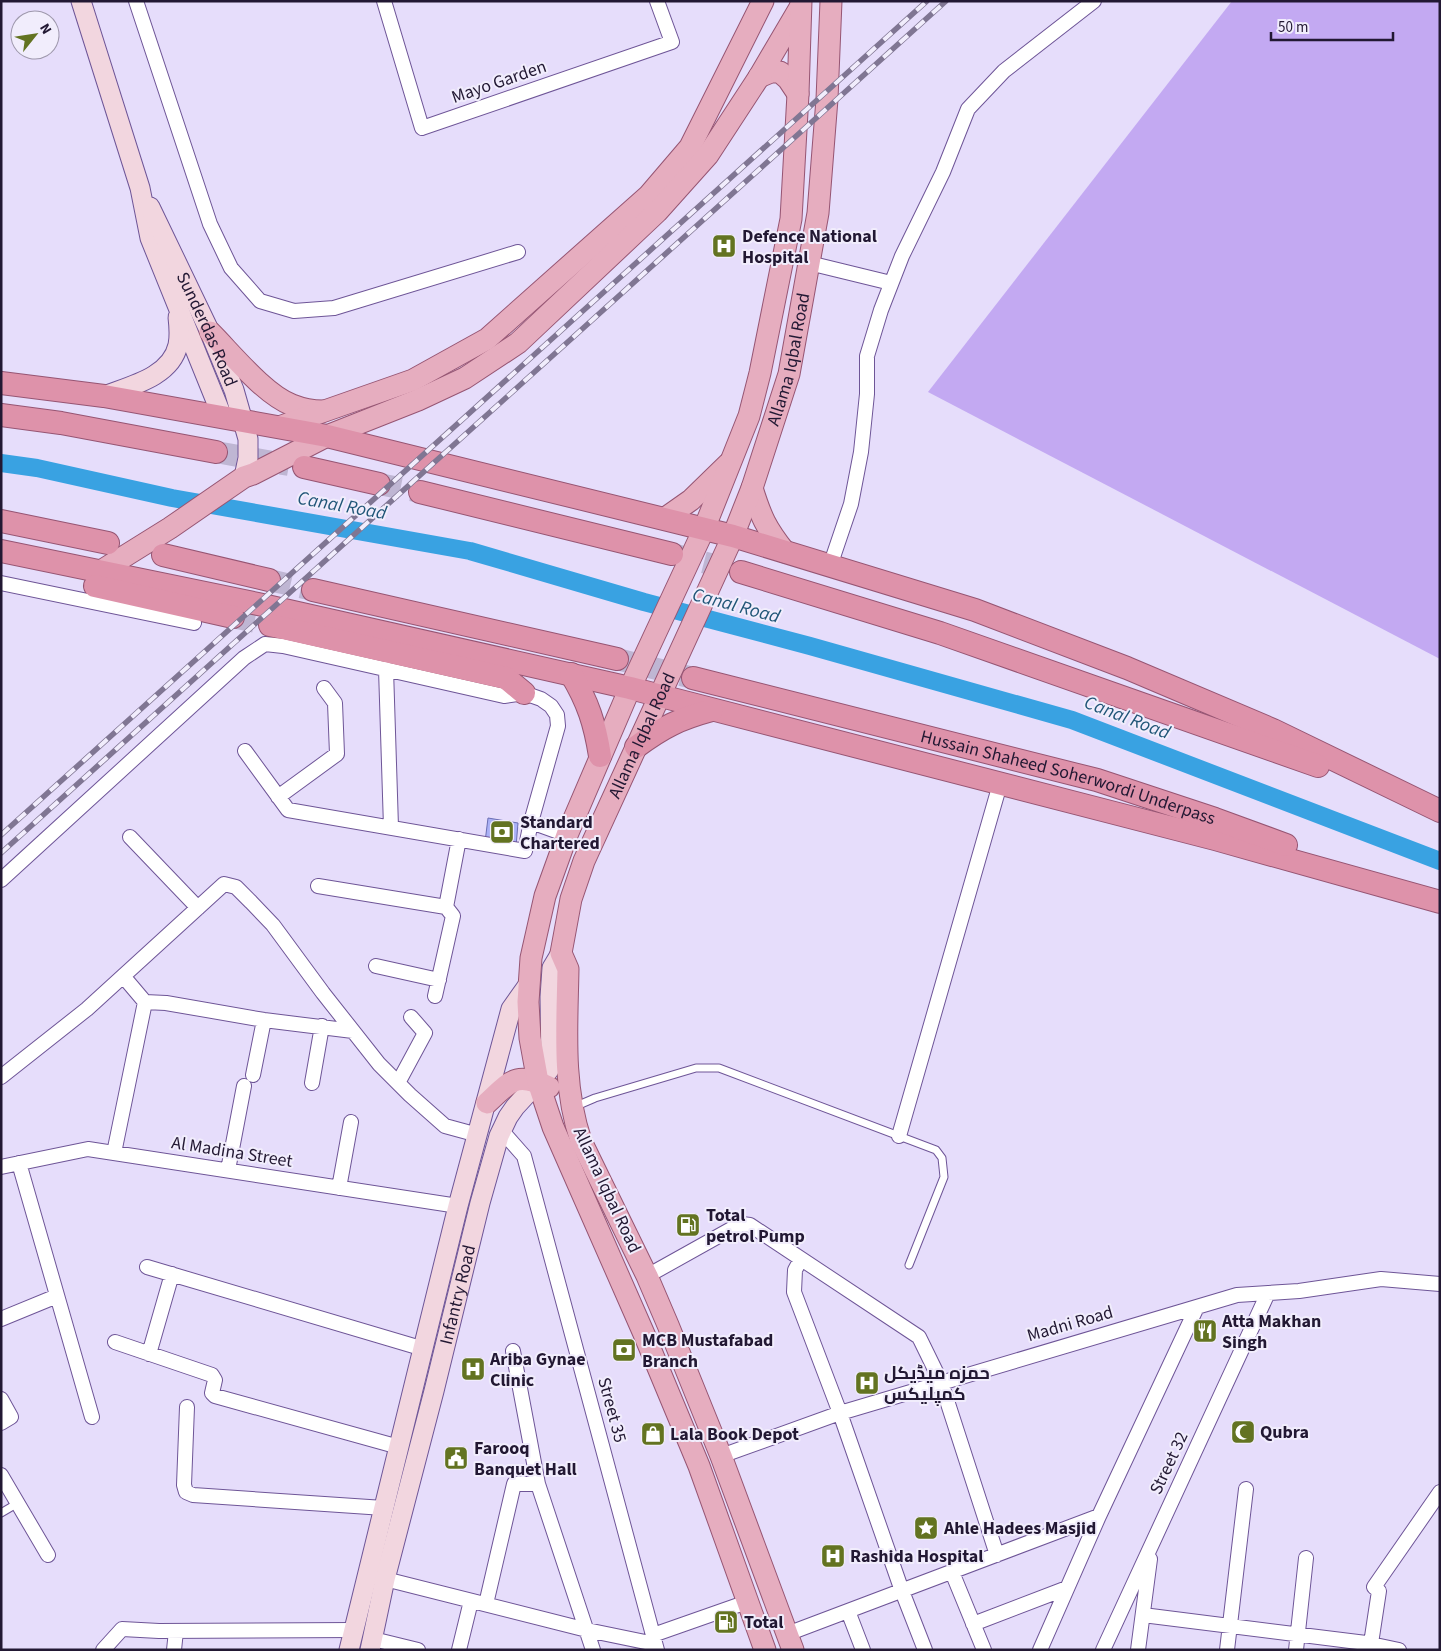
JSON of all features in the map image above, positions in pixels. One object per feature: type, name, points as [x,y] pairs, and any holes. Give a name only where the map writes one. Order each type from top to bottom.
[{"type":"highway","points":[[1,383],[104,396],[327,436],[732,536],[975,610],[1127,668],[1273,730],[1433,808]]},
{"type":"highway","points":[[1,415],[61,423],[216,452]]},
{"type":"highway","points":[[304,467],[379,484]]},
{"type":"highway","points":[[420,492],[672,554]]},
{"type":"highway","points":[[1,521],[108,543]]},
{"type":"highway","points":[[1,551],[258,604],[630,688],[1215,839],[1437,901]]},
{"type":"highway","points":[[163,556],[269,580]]},
{"type":"highway","points":[[741,572],[940,633],[1433,808]]},
{"type":"highway","points":[[2,580],[233,617]]},
{"type":"highway","points":[[314,590],[617,659]]},
{"type":"highway","points":[[270,625],[506,678],[524,693]]},
{"type":"highway","points":[[570,674],[582,693],[591,713],[600,756]]},
{"type":"highway","name":"Hussain Shaheed Soherwordi Underpass","points":[[693,678],[1097,780],[1215,819],[1437,901]]},
{"type":"highway","points":[[636,748],[671,723],[712,709]]},
{"type":"main road","name":"Sunderdas Road","points":[[82,1],[140,188],[150,238],[222,416]]},
{"type":"main road","points":[[279,427],[413,380],[487,339],[648,196],[690,147],[763,1]]},
{"type":"main road","points":[[101,571],[170,528],[243,478],[327,436],[418,400],[465,378],[518,343],[657,212],[708,155],[758,77],[800,4],[831,5]]},
{"type":"main road","name":"Allama Iqbal Road","points":[[766,1650],[699,1466],[644,1334],[553,1127],[538,1082],[530,1038],[528,985],[531,958],[545,896],[567,835],[630,688],[704,529],[734,458],[749,416],[760,374],[791,219],[798,94],[800,4]]},
{"type":"main road","name":"Allama Iqbal Road","points":[[790,1642],[722,1456],[668,1325],[647,1276],[581,1141],[570,1102],[567,1052],[568,969],[562,953],[571,899],[584,861],[732,536],[752,488],[789,374],[818,213],[827,98],[831,5]]},
{"type":"main road","points":[[758,77],[771,72],[780,72],[788,79],[798,94]]},
{"type":"main road","name":"Sunderdas Road","points":[[140,188],[167,239],[210,332],[234,390],[244,421],[248,448],[243,478]]},
{"type":"main road","points":[[104,396],[140,382],[161,371],[169,363],[175,354],[178,344],[179,333],[176,302]]},
{"type":"main road","points":[[210,332],[264,386],[279,398],[298,407],[326,412]]},
{"type":"main road","points":[[664,519],[691,500],[734,458]]},
{"type":"main road","points":[[752,488],[766,526],[785,552]]},
{"type":"main road","name":"Infantry Road","points":[[371,1645],[385,1579],[480,1203],[501,1130],[515,1107],[549,1070],[551,1064],[550,997],[552,968],[562,953]]},
{"type":"main road","name":"Infantry Road","points":[[349,1650],[458,1206],[511,1009],[528,985]]},
{"type":"main road","points":[[487,1103],[515,1080],[528,1079],[538,1082],[570,1102]]},
{"type":"main road","points":[[644,1334],[668,1325]]},
{"type":"main road","points":[[415,1384],[434,1391]]},
{"type":"street","points":[[136,1],[210,224],[231,268],[260,301],[294,311],[334,308],[518,252]]},
{"type":"street","name":"Mayo Garden","points":[[384,1],[422,128],[672,42],[657,1]]},
{"type":"street","points":[[830,566],[851,504],[861,452],[867,356],[881,310],[902,256],[943,172],[968,109],[1004,71],[1094,1]]},
{"type":"street","points":[[809,262],[891,283]]},
{"type":"street","points":[[2,580],[194,623]]},
{"type":"street","points":[[1,880],[244,658],[265,644],[283,646],[504,696],[524,693],[541,699],[551,706],[557,715],[558,726],[531,822],[525,851],[288,810],[245,751]]},
{"type":"street","points":[[386,669],[391,828]]},
{"type":"street","points":[[278,797],[337,754],[335,703],[324,688]]},
{"type":"street","points":[[899,1136],[1000,784]]},
{"type":"street","points":[[531,822],[567,835]]},
{"type":"street","points":[[130,837],[198,908]]},
{"type":"street","points":[[435,996],[452,916],[446,907],[459,839]]},
{"type":"street","points":[[1,1077],[87,1009],[224,884],[236,887],[273,926],[322,993],[379,1064],[398,1083],[445,1126],[478,1135]]},
{"type":"street","points":[[318,886],[446,907]]},
{"type":"street","points":[[376,966],[439,980]]},
{"type":"street","points":[[122,976],[145,1002],[166,1003],[264,1020],[353,1031]]},
{"type":"street","points":[[114,1153],[145,1002]]},
{"type":"street","points":[[398,1083],[425,1033],[411,1016]]},
{"type":"street","points":[[254,1075],[264,1020]]},
{"type":"street","points":[[312,1083],[322,1026]]},
{"type":"street","points":[[228,1170],[244,1086]]},
{"type":"street","points":[[339,1188],[351,1122]]},
{"type":"street","name":"Street 35","points":[[501,1130],[524,1156],[655,1643]]},
{"type":"street","name":"Al Madina Street","points":[[1,1167],[88,1149],[458,1206]]},
{"type":"street","points":[[19,1163],[92,1417]]},
{"type":"street","points":[[647,1276],[742,1224],[750,1225],[919,1338],[941,1382],[997,1555]]},
{"type":"street","points":[[801,1259],[795,1270],[794,1292],[840,1413],[902,1591],[925,1650]]},
{"type":"street","points":[[147,1267],[424,1349]]},
{"type":"street","points":[[148,1354],[172,1274]]},
{"type":"street","name":"Madni Road","points":[[722,1456],[840,1413],[1237,1295],[1299,1291],[1381,1279],[1440,1284]]},
{"type":"street","name":"Street 32","points":[[1104,1650],[1268,1292]]},
{"type":"street","points":[[1,1319],[57,1296]]},
{"type":"street","points":[[1040,1650],[1099,1516],[1197,1306]]},
{"type":"street","points":[[115,1342],[215,1376],[212,1392],[215,1396],[399,1447]]},
{"type":"street","points":[[513,1351],[538,1484],[593,1650]]},
{"type":"street","points":[[1,1399],[11,1417],[1,1423]]},
{"type":"street","points":[[187,1407],[184,1485],[186,1492],[193,1495],[384,1508]]},
{"type":"street","points":[[1,1475],[48,1554]]},
{"type":"street","points":[[486,1604],[514,1484],[538,1484]]},
{"type":"street","points":[[1227,1650],[1246,1488]]},
{"type":"street","points":[[1370,1647],[1379,1591],[1374,1587],[1440,1492]]},
{"type":"street","points":[[790,1642],[848,1611],[1099,1516]]},
{"type":"street","points":[[1138,1650],[1152,1544]]},
{"type":"street","points":[[1296,1650],[1306,1558]]},
{"type":"street","points":[[952,1572],[984,1650]]},
{"type":"street","points":[[385,1579],[587,1630],[655,1643],[748,1602]]},
{"type":"street","points":[[973,1624],[1067,1588]]},
{"type":"street","points":[[459,1650],[471,1601]]},
{"type":"street","points":[[848,1611],[863,1650]]},
{"type":"street","points":[[1143,1615],[1298,1634],[1370,1647],[1399,1650]]},
{"type":"street","points":[[103,1650],[122,1629],[176,1631],[355,1630]]},
{"type":"street","points":[[174,1650],[176,1631]]},
{"type":"street","points":[[371,1645],[418,1650]]},
{"type":"lane","points":[[570,1102],[595,1098],[696,1068],[719,1068],[936,1150],[942,1158],[944,1177],[910,1265]]},
{"type":"lane","points":[[1,1513],[18,1503]]},
{"type":"shaded area","points":[[1232,1],[1440,1],[1440,659],[928,392]]},
{"type":"building","name":"Standard Chartered","points":[[488,818],[518,823],[516,847],[485,842]]},
{"type":"waterway","name":"Canal Road","points":[[1,463],[37,468],[172,498],[470,551],[644,602],[810,646],[1072,720],[1440,861]]},
{"type":"tunnel","points":[[216,452],[289,465]]},
{"type":"tunnel","points":[[379,484],[420,492]]},
{"type":"tunnel","points":[[672,554],[741,572]]},
{"type":"tunnel","points":[[269,580],[313,590]]},
{"type":"tunnel","points":[[233,617],[270,625]]},
{"type":"tunnel","points":[[617,659],[689,677]]},
{"type":"railway","points":[[1,835],[927,1]]},
{"type":"railway","points":[[1,853],[946,1]]},
{"type":"place","name":"Defence National Hospital","points":[[724,246]]},
{"type":"place","name":"Standard Chartered","points":[[502,832]]},
{"type":"place","name":"Total petrol Pump","points":[[688,1225]]},
{"type":"place","name":"Atta Makhan Singh","points":[[1205,1331]]},
{"type":"place","name":"MCB Mustafabad Branch","points":[[624,1350]]},
{"type":"place","name":"Ariba Gynae Clinic","points":[[473,1369]]},
{"type":"place","name":"حمزہ میڈیکل کمپلیکس","points":[[867,1383]]},
{"type":"place","name":"Qubra","points":[[1243,1432]]},
{"type":"place","name":"Lala Book Depot","points":[[653,1434]]},
{"type":"place","name":"Farooq Banquet Hall","points":[[456,1458]]},
{"type":"place","name":"Ahle Hadees Masjid","points":[[926,1528]]},
{"type":"place","name":"Rashida Hospital","points":[[833,1556]]},
{"type":"place","name":"Total","points":[[726,1622]]}]
